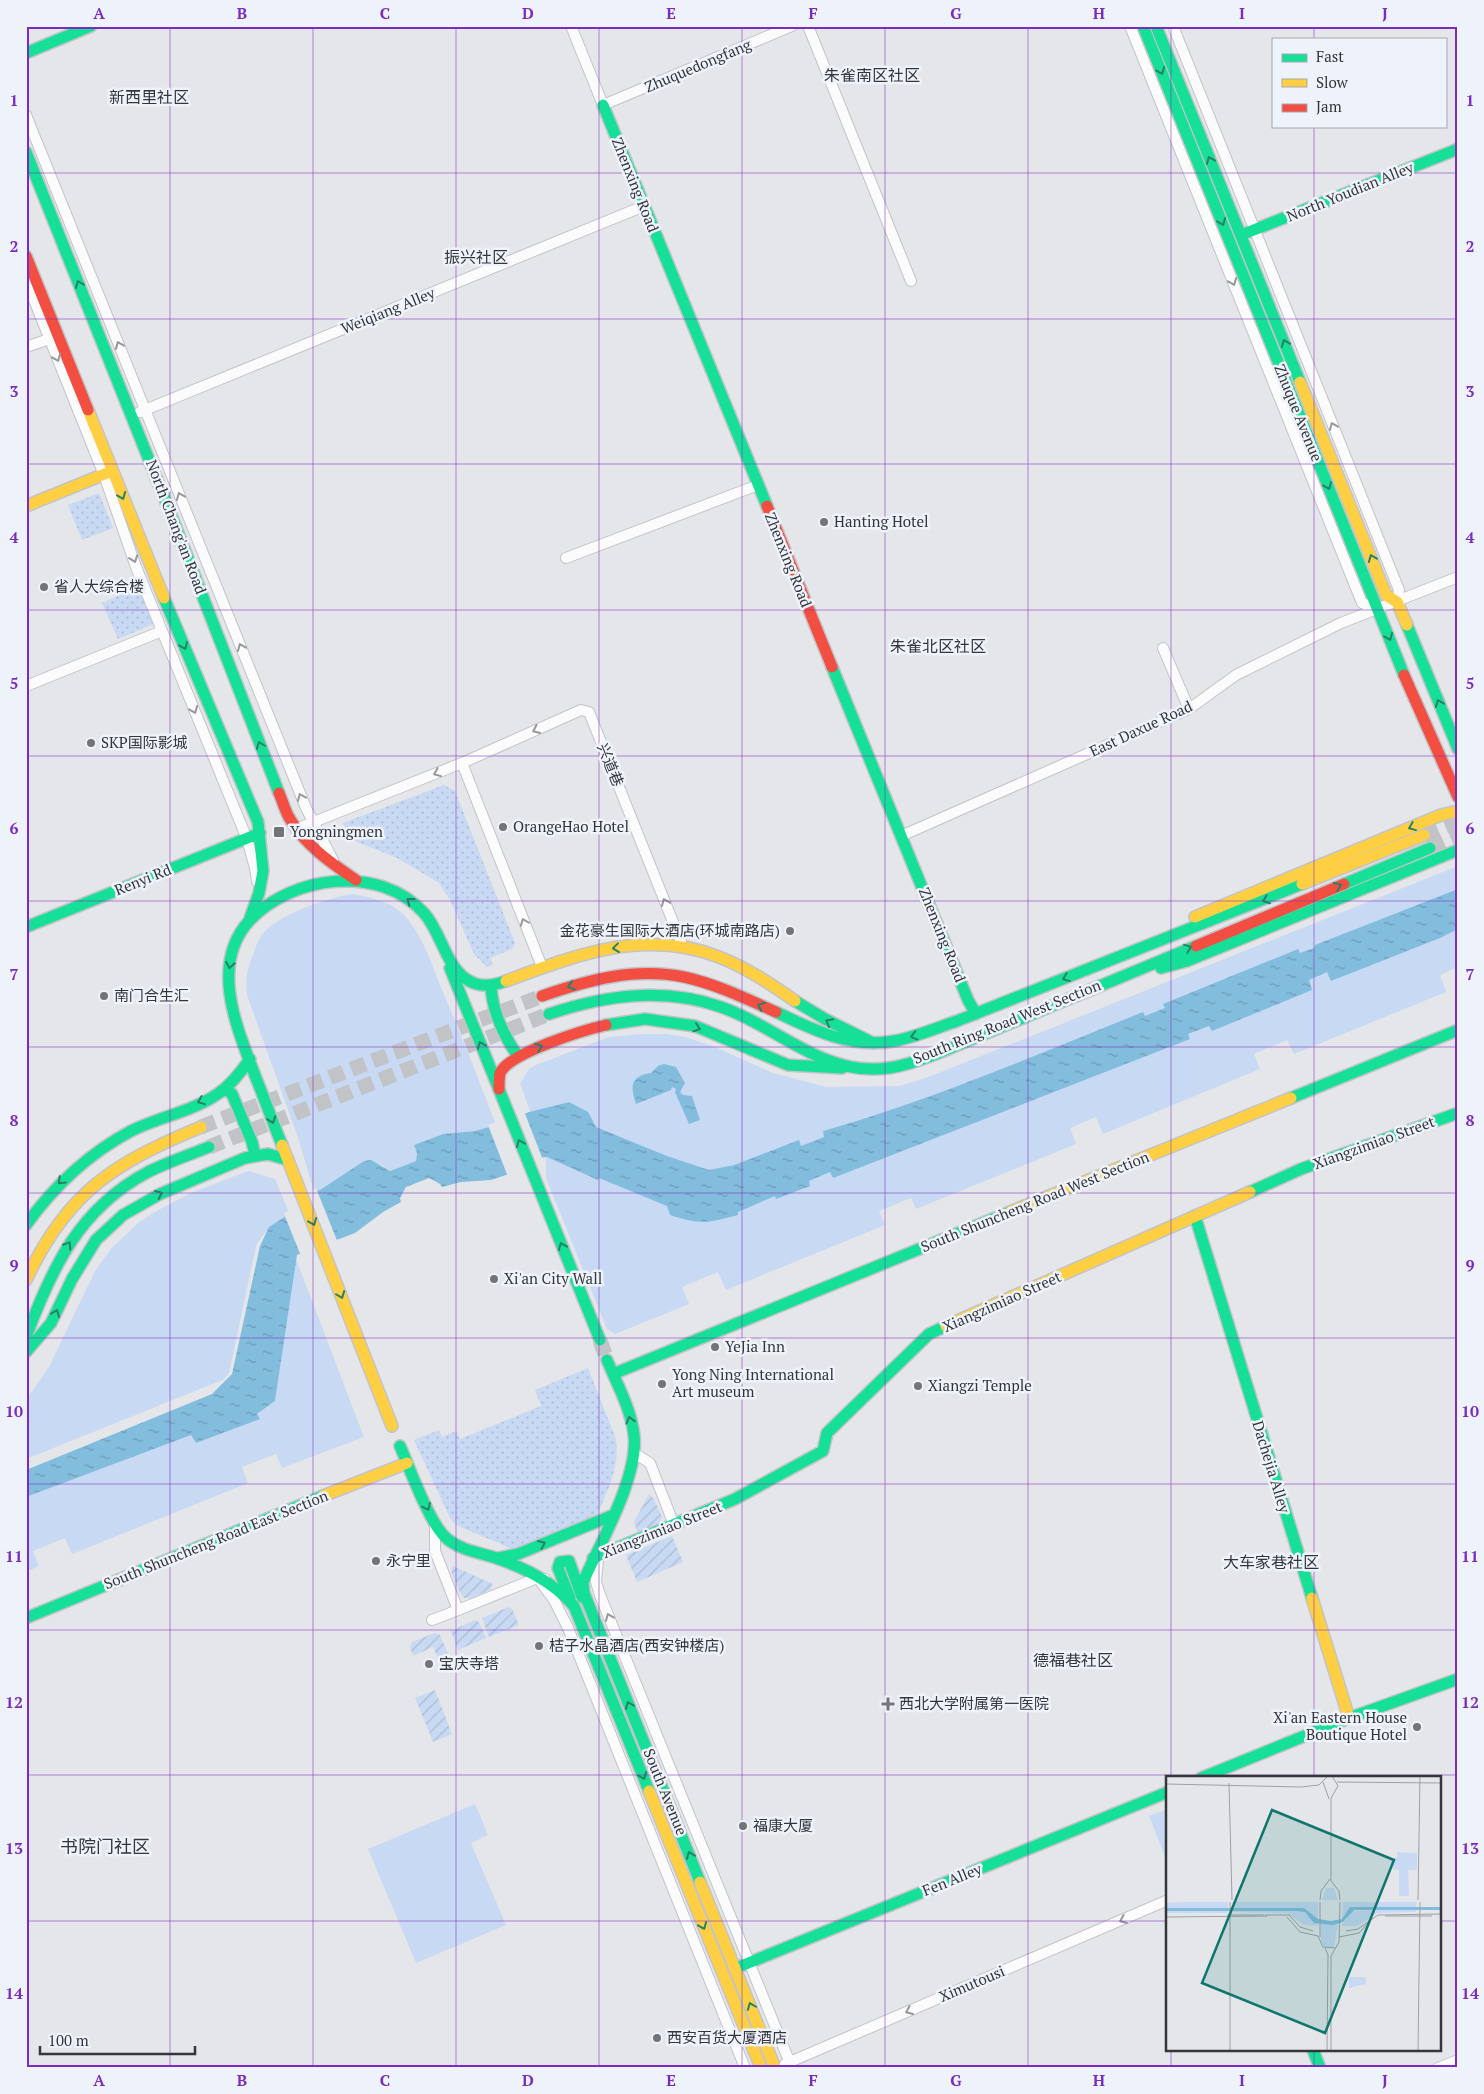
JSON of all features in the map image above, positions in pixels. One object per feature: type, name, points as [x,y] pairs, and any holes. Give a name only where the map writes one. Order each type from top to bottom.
[{"type":"main road","points":[[26,52],[91,26]]},
{"type":"main road","name":"Zhuque Avenue","points":[[1143,26],[1400,666],[1458,797]]},
{"type":"main road","name":"Zhuque Avenue","points":[[1156,26],[1386,595],[1397,602],[1458,748]]},
{"type":"main road","name":"Zhenxing Road","points":[[603,105],[968,1000],[976,1014]]},
{"type":"main road","name":"North Youdian Alley","points":[[1241,235],[1458,149]]},
{"type":"main road","name":"North Chang'an Road","points":[[26,152],[132,415],[289,818],[311,847],[324,859],[356,880]]},
{"type":"main road","points":[[26,256],[54,338],[108,473],[258,822],[264,870],[259,896],[230,960],[228,983],[232,1008],[288,1160],[392,1426]]},
{"type":"main road","points":[[26,506],[108,473]]},
{"type":"main road","name":"South Ring Road West Section","points":[[1092,968],[1220,906],[1441,815],[1458,811]]},
{"type":"main road","name":"Renyi Rd","points":[[26,927],[260,833]]},
{"type":"main road","name":"South Ring Road West Section","points":[[542,996],[592,980],[626,974],[682,977],[731,992],[826,1035],[873,1044],[916,1036],[976,1014],[1424,835]]},
{"type":"main road","name":"South Ring Road West Section","points":[[548,1014],[591,1001],[640,993],[696,999],[724,1007],[828,1059],[865,1069],[891,1067],[923,1058],[1430,848]]},
{"type":"main road","name":"South Ring Road West Section","points":[[1122,975],[1149,971],[1187,961],[1458,850]]},
{"type":"main road","points":[[249,920],[271,903],[292,893],[333,881],[356,880],[374,882],[409,900],[426,914],[439,939],[464,978],[472,985],[491,986],[580,954],[607,949],[635,945],[683,947],[705,952],[730,962],[772,985],[826,1020],[873,1044]]},
{"type":"main road","points":[[439,939],[600,1340]]},
{"type":"main road","points":[[491,986],[490,992],[499,1018],[513,1050],[518,1056]]},
{"type":"main road","points":[[499,1091],[500,1074],[504,1067],[518,1056],[578,1032],[618,1022],[646,1019],[695,1026],[788,1065],[809,1068],[865,1069]]},
{"type":"main road","name":"South Shuncheng Road West Section","points":[[613,1374],[1458,1030]]},
{"type":"main road","points":[[26,1225],[30,1216],[60,1182],[101,1148],[150,1122],[207,1099],[226,1089],[250,1059]]},
{"type":"main road","points":[[226,1089],[232,1094],[252,1142],[254,1156]]},
{"type":"main road","name":"Xiangzimiao Street","points":[[596,1557],[735,1499],[823,1451],[827,1433],[929,1334],[1301,1169],[1458,1113]]},
{"type":"main road","points":[[26,1280],[40,1250],[55,1227],[82,1195],[122,1163],[146,1150],[201,1127]]},
{"type":"main road","points":[[26,1337],[43,1291],[56,1264],[84,1222],[121,1188],[148,1172],[209,1147]]},
{"type":"main road","points":[[26,1352],[52,1324],[62,1298],[86,1254],[96,1240],[116,1221],[139,1204],[254,1156],[268,1154],[288,1160]]},
{"type":"main road","name":"Dachejia Alley","points":[[1195,1216],[1349,1718]]},
{"type":"main road","name":"South Avenue","points":[[607,1360],[629,1413],[634,1436],[634,1453],[629,1479],[605,1529],[596,1557],[583,1582],[584,1593],[775,2068]]},
{"type":"main road","name":"South Avenue","points":[[400,1446],[435,1524],[450,1542],[528,1570],[562,1592],[574,1606],[761,2068]]},
{"type":"main road","name":"South Shuncheng Road East Section","points":[[26,1618],[228,1534],[407,1463]]},
{"type":"main road","points":[[496,1558],[518,1554],[594,1525],[611,1516]]},
{"type":"main road","points":[[574,1606],[558,1568],[562,1560],[568,1561],[571,1564],[573,1580],[590,1608]]},
{"type":"main road","points":[[1215,1775],[1349,1718],[1458,1678]]},
{"type":"main road","name":"Fen Alley","points":[[736,1968],[1166,1793]]},
{"type":"main road","points":[[1314,2052],[1320,2068]]},
{"type":"street","points":[[571,26],[603,105]]},
{"type":"street","name":"Zhuquedongfang","points":[[603,105],[792,26]]},
{"type":"street","points":[[808,26],[911,281]]},
{"type":"street","points":[[1130,26],[1362,603],[1378,608]]},
{"type":"street","points":[[1173,26],[1399,590],[1397,602]]},
{"type":"street","points":[[26,115],[306,808],[331,858],[341,870]]},
{"type":"street","name":"Weiqiang Alley","points":[[132,415],[644,206]]},
{"type":"street","points":[[26,280],[54,338],[26,347]]},
{"type":"street","points":[[108,473],[136,567],[247,838],[255,868],[257,889],[255,906]]},
{"type":"street","points":[[566,558],[758,485]]},
{"type":"street","name":"East Daxue Road","points":[[901,836],[1189,709],[1236,675],[1341,623],[1458,577]]},
{"type":"street","points":[[26,686],[162,631]]},
{"type":"street","points":[[1163,648],[1189,709]]},
{"type":"street","name":"兴道巷","points":[[296,828],[462,763],[581,710],[589,712],[683,947]]},
{"type":"street","points":[[462,763],[542,968]]},
{"type":"street","points":[[634,1453],[650,1463],[674,1525]]},
{"type":"street","points":[[435,1524],[435,1551],[458,1610]]},
{"type":"street","points":[[596,1557],[596,1572],[600,1596],[790,2065]]},
{"type":"street","points":[[432,1620],[541,1579],[568,1628],[745,2068]]},
{"type":"street","name":"Ximutousi","points":[[775,2068],[790,2065],[1166,1901]]},
{"type":"street","points":[[1438,2068],[1458,2060]]},
{"type":"shaded area","points":[[99,493],[113,528],[82,540],[68,505]]},
{"type":"shaded area","points":[[140,586],[156,623],[118,639],[102,603]]},
{"type":"shaded area","points":[[444,785],[455,791],[515,943],[512,949],[490,958],[493,965],[487,967],[474,954],[450,900],[439,883],[397,858],[350,839],[343,823]]},
{"type":"shaded area","points":[[1458,866],[1458,967],[1440,975],[1446,992],[1294,1054],[1287,1040],[1254,1054],[1260,1069],[1103,1134],[1096,1117],[1070,1128],[1076,1144],[916,1209],[911,1198],[879,1211],[885,1225],[726,1290],[718,1272],[682,1287],[689,1304],[615,1334],[607,1329],[546,1178],[546,1156],[520,1083],[529,1069],[536,1065],[609,1037],[666,1034],[685,1037],[715,1047],[773,1073],[826,1087],[899,1086],[926,1078]]},
{"type":"shaded area","points":[[353,894],[381,901],[394,907],[405,916],[417,932],[431,961],[496,1125],[475,1131],[443,1134],[414,1145],[417,1152],[416,1161],[390,1171],[382,1165],[364,1161],[320,1190],[314,1191],[297,1135],[247,995],[247,976],[258,941],[279,920],[316,903]]},
{"type":"shaded area","points":[[248,1171],[275,1179],[288,1210],[286,1217],[268,1229],[256,1246],[229,1373],[223,1380],[26,1459],[26,1400],[49,1367],[95,1271],[111,1249],[137,1224],[151,1214],[191,1193]]},
{"type":"shaded area","points":[[296,1259],[364,1437],[282,1468],[276,1454],[242,1467],[248,1483],[72,1554],[65,1538],[33,1551],[39,1566],[26,1572],[26,1497],[191,1434],[196,1443],[257,1414],[275,1401]]},
{"type":"shaded area","points":[[588,1368],[616,1439],[617,1449],[615,1469],[597,1515],[513,1549],[456,1525],[450,1518],[414,1440],[439,1430],[442,1437],[456,1431],[460,1439],[541,1406],[535,1390]]},
{"type":"shaded area","points":[[649,1494],[654,1499],[662,1517],[659,1524],[638,1533],[634,1522]]},
{"type":"shaded area","points":[[672,1536],[683,1562],[637,1582],[626,1555]]},
{"type":"shaded area","points":[[453,1566],[493,1584],[490,1590],[471,1598],[464,1598],[451,1571]]},
{"type":"shaded area","points":[[509,1607],[512,1609],[519,1625],[489,1637],[482,1618]]},
{"type":"shaded area","points":[[475,1620],[479,1622],[486,1638],[458,1650],[451,1631]]},
{"type":"shaded area","points":[[435,1633],[440,1635],[448,1654],[438,1658],[433,1647],[413,1656],[410,1647],[412,1642]]},
{"type":"shaded area","points":[[435,1690],[452,1734],[433,1742],[415,1698]]},
{"type":"shaded area","points":[[475,1804],[488,1835],[471,1843],[506,1925],[416,1963],[368,1849]]},
{"type":"shaded area","points":[[1166,1810],[1166,1859],[1149,1816]]},
{"type":"water","points":[[1458,889],[1458,929],[1440,938],[1331,981],[1327,972],[1309,980],[1312,990],[1212,1031],[1209,1026],[1188,1034],[1190,1039],[833,1178],[830,1172],[809,1181],[810,1186],[776,1199],[775,1196],[738,1212],[738,1215],[719,1220],[697,1222],[670,1215],[667,1206],[599,1178],[598,1180],[547,1157],[538,1158],[509,1174],[491,1180],[461,1182],[442,1187],[429,1178],[406,1187],[400,1198],[401,1202],[383,1212],[355,1233],[297,1255],[275,1401],[257,1414],[260,1419],[196,1443],[191,1435],[26,1497],[26,1470],[212,1394],[232,1374],[260,1246],[269,1227],[286,1216],[314,1191],[320,1190],[364,1161],[371,1160],[390,1171],[416,1161],[417,1153],[414,1145],[443,1134],[475,1131],[529,1112],[569,1102],[588,1112],[596,1127],[667,1156],[709,1170],[734,1165],[799,1140],[801,1146],[824,1137],[823,1131],[945,1091],[1143,1012],[1145,1016],[1165,1008],[1163,1004],[1298,949],[1300,953],[1314,948],[1315,945]]},
{"type":"water","points":[[664,1064],[676,1067],[685,1083],[680,1092],[683,1095],[692,1096],[700,1120],[689,1124],[675,1092],[676,1089],[672,1087],[671,1090],[636,1104],[633,1092],[635,1079],[644,1074],[651,1073],[658,1066]]},
{"type":"pier","points":[[524,1111],[543,1160],[508,1177],[488,1125]]},
{"type":"pier","points":[[316,1188],[338,1243],[301,1256],[284,1214]]},
{"type":"tunnel","points":[[1424,835],[1458,821]]},
{"type":"tunnel","points":[[1430,848],[1458,836]]},
{"type":"tunnel","points":[[201,1127],[542,996]]},
{"type":"tunnel","points":[[209,1147],[549,1014]]},
{"type":"tunnel","points":[[600,1340],[607,1360]]},
{"type":"traffic: fast","points":[[26,53],[91,26]]},
{"type":"traffic: fast","points":[[1143,26],[1404,675]]},
{"type":"traffic: fast","points":[[1156,26],[1300,382]]},
{"type":"traffic: fast","points":[[603,105],[767,506]]},
{"type":"traffic: fast","points":[[1241,235],[1458,149]]},
{"type":"traffic: fast","points":[[26,152],[175,525],[279,793]]},
{"type":"traffic: fast","points":[[164,598],[258,822],[263,871],[259,893],[250,918]]},
{"type":"traffic: fast","points":[[1407,625],[1458,749]]},
{"type":"traffic: fast","points":[[832,667],[968,1000],[976,1014]]},
{"type":"traffic: fast","points":[[26,927],[260,833]]},
{"type":"traffic: fast","points":[[1344,884],[1430,848]]},
{"type":"traffic: fast","points":[[1161,968],[1187,961],[1458,850]]},
{"type":"traffic: fast","points":[[282,1145],[242,1039],[230,998],[229,977],[231,957],[237,938],[250,920],[268,905],[289,893],[312,885],[337,881],[361,882],[384,887],[406,897],[424,913],[435,929],[453,965],[466,979],[476,984],[486,985],[506,981]]},
{"type":"traffic: fast","points":[[776,1012],[819,1031],[848,1040],[878,1043],[894,1041],[918,1035],[957,1021],[1302,884]]},
{"type":"traffic: fast","points":[[549,1014],[570,1007],[613,998],[656,995],[678,997],[721,1007],[740,1015],[815,1055],[834,1063],[854,1068],[884,1069],[909,1064],[941,1052],[1196,946]]},
{"type":"traffic: fast","points":[[450,968],[600,1340]]},
{"type":"traffic: fast","points":[[491,986],[500,1023],[518,1056]]},
{"type":"traffic: fast","points":[[795,1001],[825,1019],[873,1043]]},
{"type":"traffic: fast","points":[[606,1025],[645,1019],[695,1026],[788,1065],[842,1068]]},
{"type":"traffic: fast","points":[[1291,1098],[1458,1030]]},
{"type":"traffic: fast","points":[[26,1225],[60,1184],[100,1150],[131,1131],[199,1105],[209,1099],[232,1082],[250,1059]]},
{"type":"traffic: fast","points":[[226,1089],[232,1094],[252,1142],[255,1155]]},
{"type":"traffic: fast","points":[[1250,1192],[1301,1169],[1458,1113]]},
{"type":"traffic: fast","points":[[26,1337],[46,1287],[58,1264],[86,1222],[104,1203],[124,1187],[148,1172],[209,1147]]},
{"type":"traffic: fast","points":[[26,1352],[51,1323],[72,1279],[96,1240],[123,1215],[160,1194],[245,1158],[268,1154],[288,1160]]},
{"type":"traffic: fast","points":[[613,1374],[1010,1212]]},
{"type":"traffic: fast","points":[[1195,1216],[1312,1598]]},
{"type":"traffic: fast","points":[[593,1558],[735,1499],[823,1451],[827,1433],[929,1334],[946,1326]]},
{"type":"traffic: fast","points":[[607,1360],[630,1416],[634,1435],[634,1452],[625,1490],[583,1582],[584,1593],[700,1882]]},
{"type":"traffic: fast","points":[[400,1446],[426,1506],[444,1536],[461,1547],[505,1561],[537,1576],[557,1589],[574,1606],[649,1791]]},
{"type":"traffic: fast","points":[[26,1618],[323,1496]]},
{"type":"traffic: fast","points":[[498,1558],[518,1554],[611,1516]]},
{"type":"traffic: fast","points":[[570,1598],[558,1568],[560,1562],[569,1561],[582,1597]]},
{"type":"traffic: fast","points":[[1206,1776],[1349,1718],[1458,1679]]},
{"type":"traffic: fast","points":[[736,1968],[1166,1793]]},
{"type":"traffic: fast","points":[[1314,2052],[1320,2068]]},
{"type":"traffic: slow","points":[[1300,382],[1386,595],[1397,602],[1407,625]]},
{"type":"traffic: slow","points":[[88,410],[164,598]]},
{"type":"traffic: slow","points":[[26,506],[112,471]]},
{"type":"traffic: slow","points":[[1195,917],[1441,815],[1458,811]]},
{"type":"traffic: slow","points":[[1302,884],[1424,835]]},
{"type":"traffic: slow","points":[[506,981],[558,962],[611,948],[664,945],[691,949],[729,961],[777,988],[795,1001]]},
{"type":"traffic: slow","points":[[1010,1212],[1291,1098]]},
{"type":"traffic: slow","points":[[26,1280],[58,1224],[76,1202],[96,1184],[118,1168],[143,1154],[201,1127]]},
{"type":"traffic: slow","points":[[282,1145],[392,1426]]},
{"type":"traffic: slow","points":[[946,1326],[1250,1192]]},
{"type":"traffic: slow","points":[[323,1496],[407,1463]]},
{"type":"traffic: slow","points":[[1312,1598],[1349,1718]]},
{"type":"traffic: slow","points":[[649,1791],[761,2068]]},
{"type":"traffic: slow","points":[[700,1882],[775,2068]]},
{"type":"traffic: jam","points":[[26,256],[88,410]]},
{"type":"traffic: jam","points":[[767,506],[832,667]]},
{"type":"traffic: jam","points":[[1404,675],[1458,797]]},
{"type":"traffic: jam","points":[[279,793],[288,816],[303,837],[328,860],[356,880]]},
{"type":"traffic: jam","points":[[1196,946],[1344,884]]},
{"type":"traffic: jam","points":[[542,996],[594,980],[630,974],[666,974],[708,984],[776,1012]]},
{"type":"traffic: jam","points":[[499,1089],[500,1073],[506,1065],[517,1058],[548,1043],[606,1025]]},
{"type":"place","name":"Hanting Hotel","points":[[824,522]]},
{"type":"place","name":"省人大综合楼","points":[[44,587]]},
{"type":"place","name":"SKP国际影城","points":[[91,743]]},
{"type":"place","name":"OrangeHao Hotel","points":[[503,827]]},
{"type":"place","name":"Yongningmen","points":[[279,832]]},
{"type":"place","name":"金花豪生国际大酒店(环城南路店)","points":[[790,931]]},
{"type":"place","name":"南门合生汇","points":[[104,996]]},
{"type":"place","name":"Xi'an City Wall","points":[[494,1279]]},
{"type":"place","name":"YeJia Inn","points":[[715,1347]]},
{"type":"place","name":"Yong Ning International Art museum","points":[[662,1384]]},
{"type":"place","name":"Xiangzi Temple","points":[[918,1386]]},
{"type":"place","name":"永宁里","points":[[376,1561]]},
{"type":"place","name":"桔子水晶酒店(西安钟楼店)","points":[[539,1646]]},
{"type":"place","name":"宝庆寺塔","points":[[429,1664]]},
{"type":"place","name":"西北大学附属第一医院","points":[[888,1704]]},
{"type":"place","name":"Xi'an Eastern House Boutique Hotel","points":[[1417,1727]]},
{"type":"place","name":"福康大厦","points":[[743,1826]]},
{"type":"place","name":"西安百货大厦酒店","points":[[657,2038]]},
{"type":"district","name":"朱雀南区社区","points":[[872,75]]},
{"type":"district","name":"新西里社区","points":[[149,97]]},
{"type":"district","name":"振兴社区","points":[[476,257]]},
{"type":"district","name":"朱雀北区社区","points":[[938,646]]},
{"type":"district","name":"大车家巷社区","points":[[1271,1562]]},
{"type":"district","name":"德福巷社区","points":[[1073,1660]]},
{"type":"district","name":"书院门社区","points":[[105,1847]]}]
